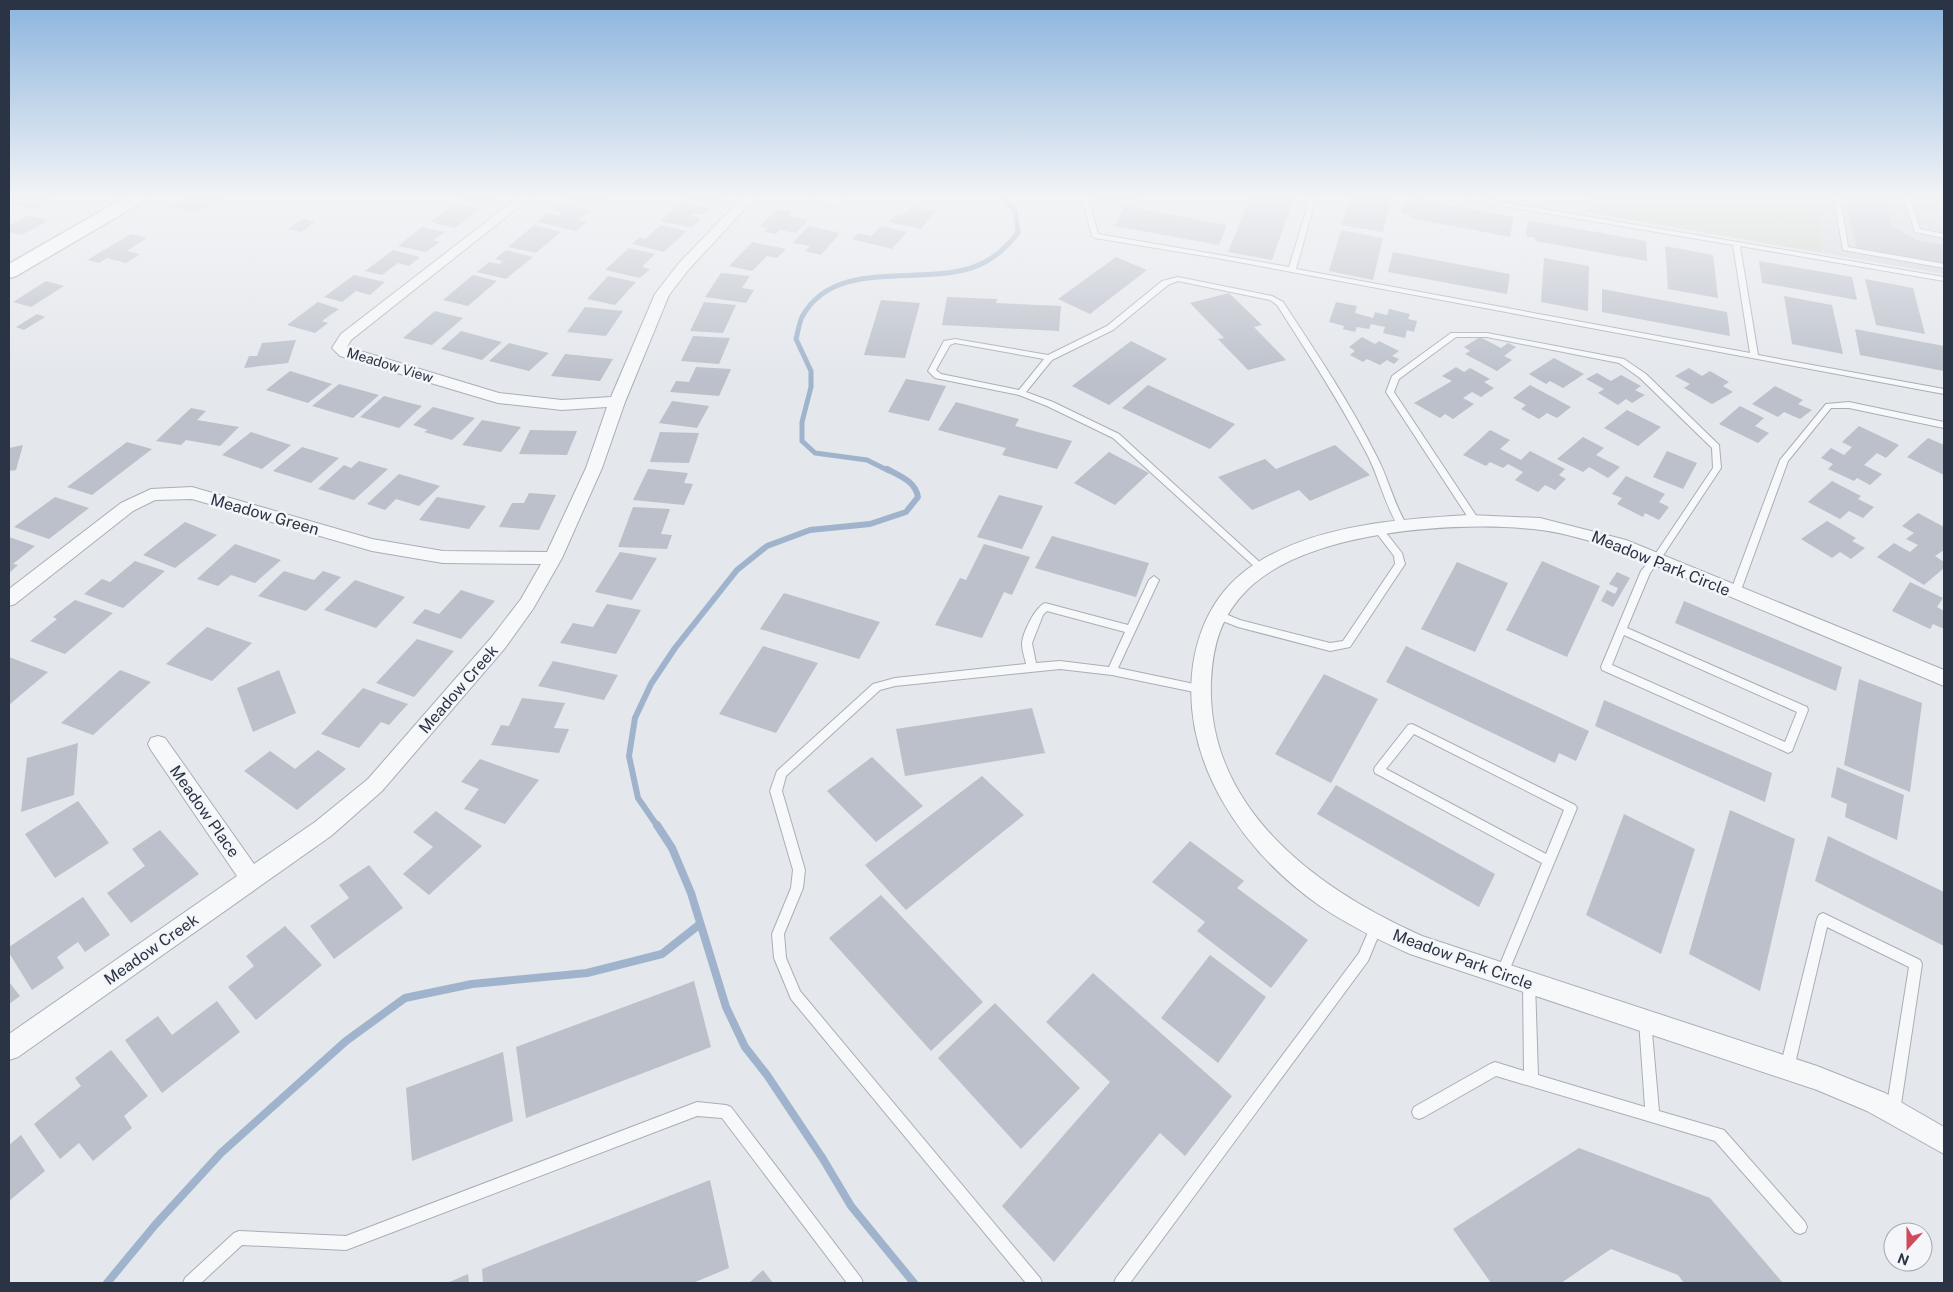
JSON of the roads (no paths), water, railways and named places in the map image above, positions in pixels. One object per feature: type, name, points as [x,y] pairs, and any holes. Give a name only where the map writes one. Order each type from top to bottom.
[{"type":"main road","points":[[9,272],[33,258]]},
{"type":"street","name":"Meadow View","points":[[447,258],[346,337],[339,348],[345,353],[498,398],[562,405],[617,402]]},
{"type":"street","name":"Meadow Creek","points":[[9,1048],[323,828],[375,785],[498,643],[528,604],[553,558],[594,468],[617,402],[662,294],[691,258]]},
{"type":"street","name":"Meadow Green","points":[[9,599],[127,507],[151,495],[161,493],[192,493],[372,546],[443,557],[553,558]]},
{"type":"street","name":"Meadow Park Circle","points":[[1944,678],[1734,593],[1657,558],[1584,532],[1542,525],[1474,520],[1402,527],[1317,542],[1283,556],[1262,568],[1243,583],[1218,615],[1207,636],[1199,690],[1200,712],[1207,743],[1226,789],[1252,828],[1290,866],[1326,896],[1376,927],[1418,946],[1787,1068],[1867,1099],[1944,1141]]},
{"type":"street","name":"Meadow Place","points":[[158,744],[252,879]]},
{"type":"lane","points":[[1224,258],[1944,392]]},
{"type":"lane","points":[[1292,270],[1295,258]]},
{"type":"lane","points":[[1738,258],[1754,356]]},
{"type":"lane","points":[[1827,258],[1944,278]]},
{"type":"lane","points":[[1899,258],[1944,266]]},
{"type":"lane","points":[[1021,393],[1049,358],[1110,328],[1165,283],[1178,279],[1272,298],[1280,304],[1353,419],[1380,470],[1391,511],[1402,527]]},
{"type":"lane","points":[[1474,520],[1390,392],[1395,378],[1454,335],[1487,335],[1622,361],[1643,376],[1716,447],[1717,468],[1657,558],[1646,571],[1606,668],[1788,748],[1803,710],[1622,630]]},
{"type":"lane","points":[[1049,358],[955,341],[946,343],[932,371],[938,376],[1021,393],[1050,404],[1116,436],[1262,568]]},
{"type":"lane","points":[[1734,593],[1784,460],[1829,406],[1849,404],[1944,425]]},
{"type":"lane","points":[[1218,615],[1238,623],[1330,647],[1346,644],[1400,564],[1399,555],[1380,531]]},
{"type":"lane","points":[[1112,671],[1154,580]]},
{"type":"lane","points":[[1032,667],[1027,643],[1039,613],[1045,607],[1131,630]]},
{"type":"lane","points":[[1035,1283],[795,996],[780,958],[778,934],[796,888],[800,870],[776,790],[781,774],[877,687],[895,682],[1060,664],[1112,671],[1199,690]]},
{"type":"lane","points":[[1502,974],[1549,861],[1571,808],[1412,728],[1379,770],[1549,861]]},
{"type":"lane","points":[[1787,1068],[1823,919],[1916,964],[1893,1112]]},
{"type":"lane","points":[[1120,1283],[1364,957],[1376,927]]},
{"type":"lane","points":[[1529,983],[1532,1080]]},
{"type":"lane","points":[[1645,1021],[1653,1116]]},
{"type":"lane","points":[[1419,1112],[1495,1069],[1719,1135],[1800,1227]]},
{"type":"lane","points":[[190,1283],[239,1238],[346,1244],[697,1109],[726,1112],[856,1283]]},
{"type":"waterway","points":[[889,471],[867,460],[815,453],[802,441],[802,422],[811,387],[811,371],[796,339],[801,319],[818,297],[838,285],[862,279],[941,274],[965,270],[991,258]]},
{"type":"waterway","points":[[658,827],[638,798],[629,756],[635,718],[651,684],[675,648],[737,570],[767,546],[810,530],[870,524],[906,512],[918,497],[916,491],[910,483],[887,469]]},
{"type":"waterway","points":[[657,825],[672,848],[691,893],[726,1007],[745,1047],[767,1075],[823,1159],[851,1206],[914,1283]]},
{"type":"waterway","points":[[107,1283],[155,1225],[221,1153],[346,1041],[405,998],[472,984],[587,973],[662,954],[700,924]]}]
